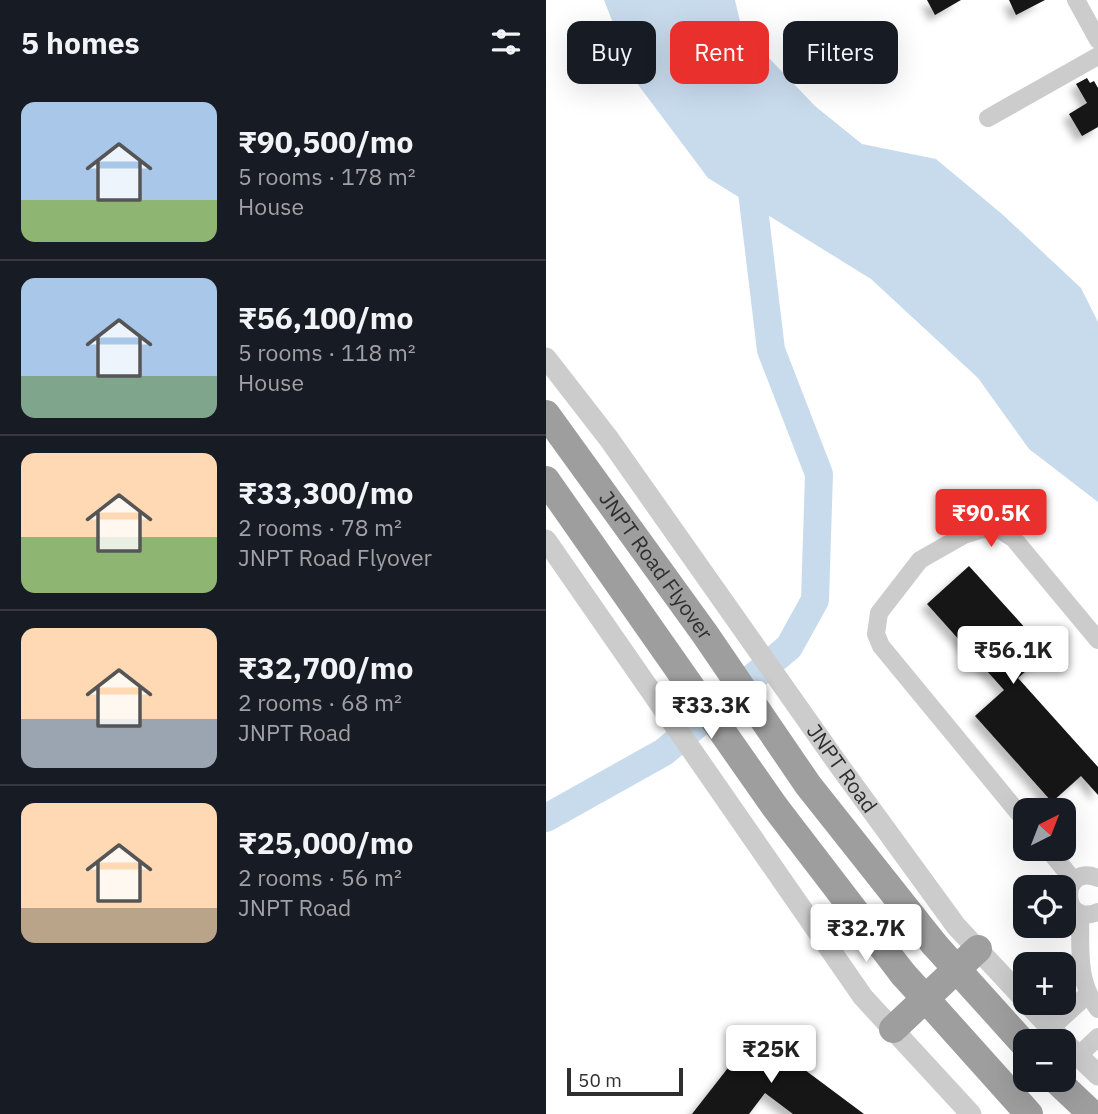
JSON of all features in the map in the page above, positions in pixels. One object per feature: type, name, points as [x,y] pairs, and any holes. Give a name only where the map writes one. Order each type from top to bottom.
[{"type":"highway","name":"JNPT Road Flyover","points":[[546,414],[681,601],[808,785],[934,944],[1013,1031]]},
{"type":"highway","name":"JNPT Road Flyover","points":[[546,480],[753,776],[903,974],[1029,1114]]},
{"type":"highway","points":[[893,1029],[978,950]]},
{"type":"highway","points":[[1069,1092],[1092,1114]]},
{"type":"street","points":[[1076,0],[1098,40]]},
{"type":"street","points":[[988,118],[1098,56]]},
{"type":"street","name":"JNPT Road","points":[[546,358],[609,439],[956,926],[1013,988]]},
{"type":"street","points":[[1013,806],[881,646],[876,634],[879,613],[920,561],[964,535],[983,529],[1000,530],[1014,539],[1098,640]]},
{"type":"street","points":[[546,540],[863,997],[971,1114]]},
{"type":"street","points":[[1058,861],[1069,875]]},
{"type":"street","points":[[1076,880],[1086,875],[1098,878]]},
{"type":"street","points":[[1073,1029],[1092,1002],[1081,966],[1089,913]]},
{"type":"street","name":"JNPT Road","points":[[1038,1015],[1052,1029]]},
{"type":"street","points":[[1076,1040],[1098,1037]]},
{"type":"street","name":"JNPT Road","points":[[1076,1054],[1098,1075]]},
{"type":"water","points":[[604,0],[735,0],[740,21],[670,21],[670,84],[769,84],[769,58],[783,73],[783,84],[794,84],[815,106],[862,144],[936,159],[1002,214],[1081,288],[1098,322],[1098,502],[1029,449],[978,378],[871,279],[708,178],[638,84],[656,84],[656,21],[612,21]]},
{"type":"building","points":[[927,0],[961,0],[935,15]]},
{"type":"building","points":[[1009,0],[1045,0],[1016,15]]},
{"type":"building","points":[[1087,78],[1090,83],[1094,81],[1098,88],[1098,127],[1082,136],[1069,114],[1087,103],[1076,84]]},
{"type":"building","points":[[969,566],[1047,652],[1018,678],[1098,767],[1098,795],[1081,776],[1056,798],[1048,798],[975,716],[1004,690],[927,604]]},
{"type":"building","points":[[756,1032],[864,1114],[793,1114],[765,1093],[749,1114],[692,1114]]},
{"type":"waterway","points":[[546,818],[664,752],[789,647],[815,600],[819,474],[771,350],[749,167]]}]
